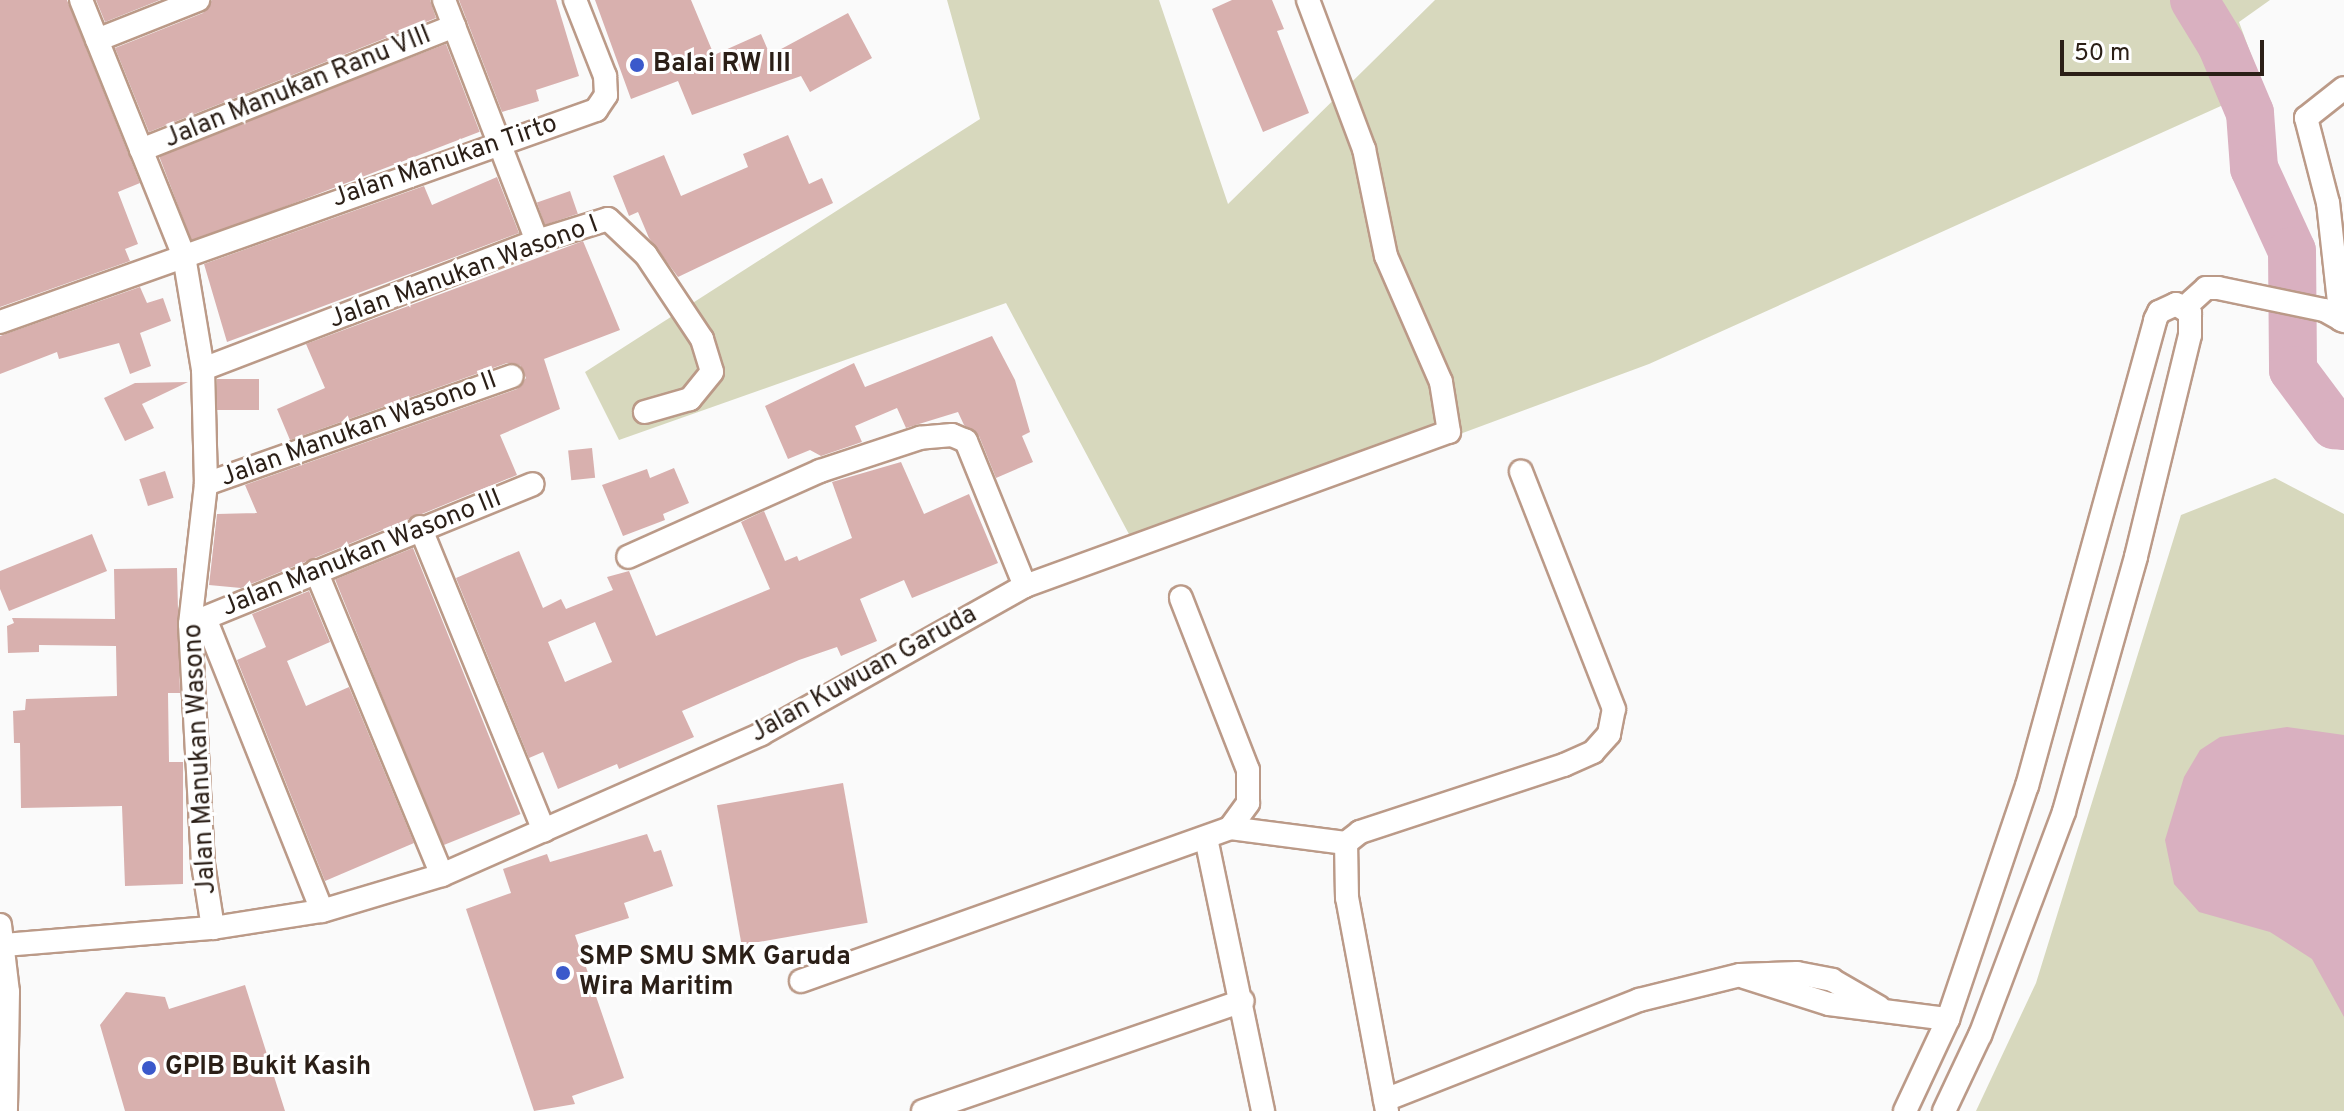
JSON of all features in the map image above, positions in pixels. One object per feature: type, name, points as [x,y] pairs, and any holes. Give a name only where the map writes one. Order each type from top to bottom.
[{"type":"street","name":"Jalan Manukan Wasono","points":[[81,0],[184,256],[203,369],[206,484],[198,621],[203,864],[213,928]]},
{"type":"street","points":[[97,40],[198,0]]},
{"type":"street","points":[[444,0],[537,241]]},
{"type":"street","name":"Jalan Manukan Tirto","points":[[0,322],[499,140],[596,110],[606,95],[605,76],[575,0]]},
{"type":"street","name":"Jalan Kuwuan Garuda","points":[[2,935],[213,928],[322,911],[442,875],[761,734],[1025,586],[1449,432],[1433,361],[1386,256],[1354,117],[1308,0]]},
{"type":"street","name":"Jalan Manukan Ranu VIII","points":[[141,150],[454,26]]},
{"type":"street","points":[[2184,308],[2206,288],[2298,304],[2342,321],[2328,203],[2306,118],[2344,88]]},
{"type":"street","name":"Jalan Manukan Wasono I","points":[[203,369],[537,241],[608,219],[646,255],[702,339],[712,372],[705,386],[690,399],[645,412]]},
{"type":"street","points":[[1905,1111],[1948,1019],[2027,786],[2155,320],[2167,306],[2184,308],[2190,313],[2190,335],[2136,557],[2064,812],[1980,1035],[1944,1111]]},
{"type":"street","name":"Jalan Manukan Wasono II","points":[[206,484],[512,376]]},
{"type":"street","points":[[628,557],[820,471],[920,438],[952,435],[966,441],[1025,586]]},
{"type":"street","points":[[801,981],[1230,828],[1346,843],[1360,832],[1564,765],[1593,752],[1609,734],[1614,709],[1521,472]]},
{"type":"street","name":"Jalan Manukan Wasono III","points":[[198,621],[420,527],[533,484]]},
{"type":"street","points":[[420,527],[544,831]]},
{"type":"street","points":[[316,571],[442,875]]},
{"type":"street","points":[[1181,598],[1248,770],[1248,803],[1230,828]]},
{"type":"street","points":[[198,621],[322,911]]},
{"type":"street","points":[[1206,838],[1243,1001],[1263,1111]]},
{"type":"street","points":[[1346,843],[1347,898],[1386,1106],[1639,1000],[1740,975],[1797,973],[1832,980],[1879,1007],[1948,1019]]},
{"type":"street","points":[[2,935],[6,1111]]},
{"type":"street","points":[[923,1111],[1243,1001]]},
{"type":"green space","points":[[947,0],[1159,0],[1228,204],[1435,0],[2270,0],[2239,22],[2263,87],[1649,364],[1139,553],[1006,303],[619,440],[585,372],[980,119]]},
{"type":"green space","points":[[2275,478],[2344,514],[2344,1111],[1976,1111],[2036,983],[2181,515]]},
{"type":"shaded area","points":[[2287,727],[2344,735],[2344,1017],[2312,959],[2270,932],[2199,912],[2174,884],[2165,840],[2184,777],[2200,750],[2220,737]]},
{"type":"building","points":[[0,0],[67,0],[140,183],[118,192],[138,244],[125,249],[130,261],[0,307]]},
{"type":"building","points":[[96,0],[160,0],[105,22]]},
{"type":"building","points":[[212,0],[430,0],[436,18],[149,132],[115,48],[203,13]]},
{"type":"building","points":[[459,0],[556,0],[579,76],[536,90],[539,101],[502,112]]},
{"type":"building","points":[[595,0],[691,0],[714,55],[761,34],[770,55],[848,13],[872,58],[810,92],[801,76],[692,115],[678,81],[631,99]]},
{"type":"building","points":[[1232,0],[1272,0],[1284,29],[1277,31],[1309,113],[1263,132],[1212,9]]},
{"type":"building","points":[[446,44],[480,132],[192,242],[158,154]]},
{"type":"building","points":[[788,135],[809,184],[822,178],[833,203],[678,277],[649,238],[638,212],[629,216],[613,176],[664,155],[681,196],[748,167],[743,154]]},
{"type":"building","points":[[497,177],[519,233],[227,342],[204,264],[424,186],[432,205]]},
{"type":"building","points":[[570,191],[578,214],[545,225],[537,202]]},
{"type":"building","points":[[583,241],[620,330],[544,359],[560,409],[500,435],[517,475],[241,588],[209,585],[217,514],[257,513],[245,485],[517,389],[526,378],[520,365],[507,363],[290,440],[277,409],[325,388],[306,344]]},
{"type":"building","points":[[140,287],[147,303],[163,298],[171,321],[140,333],[151,366],[130,374],[119,343],[59,359],[57,352],[0,374],[0,336]]},
{"type":"building","points":[[992,336],[1015,380],[1030,432],[1022,436],[1033,462],[996,478],[979,436],[964,425],[958,412],[906,428],[897,408],[855,426],[862,442],[821,456],[810,450],[788,459],[765,406],[854,363],[865,387]]},
{"type":"building","points":[[217,379],[259,379],[259,410],[217,410]]},
{"type":"building","points":[[188,382],[142,404],[154,428],[125,441],[104,398],[135,383]]},
{"type":"building","points":[[592,448],[595,478],[571,480],[568,451]]},
{"type":"building","points":[[901,462],[924,514],[969,494],[998,563],[912,598],[904,580],[860,599],[877,641],[841,656],[837,647],[799,660],[682,711],[694,737],[619,769],[617,764],[558,789],[543,752],[529,758],[456,578],[519,551],[543,608],[561,599],[566,609],[613,590],[607,577],[629,571],[656,636],[770,589],[741,522],[764,511],[785,561],[797,556],[799,561],[852,538],[832,482]],"holes":[[[595,622],[612,662],[565,682],[548,642]]]},
{"type":"building","points":[[674,468],[689,503],[663,514],[665,520],[623,536],[602,485],[647,469],[650,478]]},
{"type":"building","points":[[165,471],[174,498],[148,506],[139,479]]},
{"type":"building","points":[[92,534],[107,571],[9,611],[0,589],[0,571]]},
{"type":"building","points":[[413,548],[521,814],[443,846],[335,579]]},
{"type":"building","points":[[177,568],[180,693],[168,693],[169,762],[183,762],[183,884],[125,886],[122,806],[21,808],[20,743],[14,743],[13,711],[25,710],[26,699],[117,696],[116,646],[39,645],[39,652],[8,653],[7,626],[14,623],[12,618],[115,619],[114,569]]},
{"type":"building","points":[[309,591],[330,642],[287,661],[306,706],[349,687],[414,843],[325,881],[237,660],[266,647],[252,614]]},
{"type":"building","points":[[843,783],[868,923],[742,945],[717,805]]},
{"type":"building","points":[[647,834],[654,852],[661,850],[673,886],[624,903],[629,918],[575,935],[624,1078],[572,1096],[575,1104],[534,1111],[466,909],[511,893],[503,869],[547,854],[550,862]]},
{"type":"building","points":[[245,985],[285,1111],[125,1111],[100,1025],[126,992],[165,997],[169,1009]]},
{"type":"waterway","points":[[2194,0],[2221,44],[2250,113],[2254,168],[2292,251],[2293,370],[2334,425],[2344,426]]},
{"type":"place","name":"Balai RW III","points":[[637,65]]},
{"type":"place","name":"SMP SMU SMK Garuda Wira Maritim","points":[[563,973]]},
{"type":"place","name":"GPIB Bukit Kasih","points":[[149,1068]]}]
